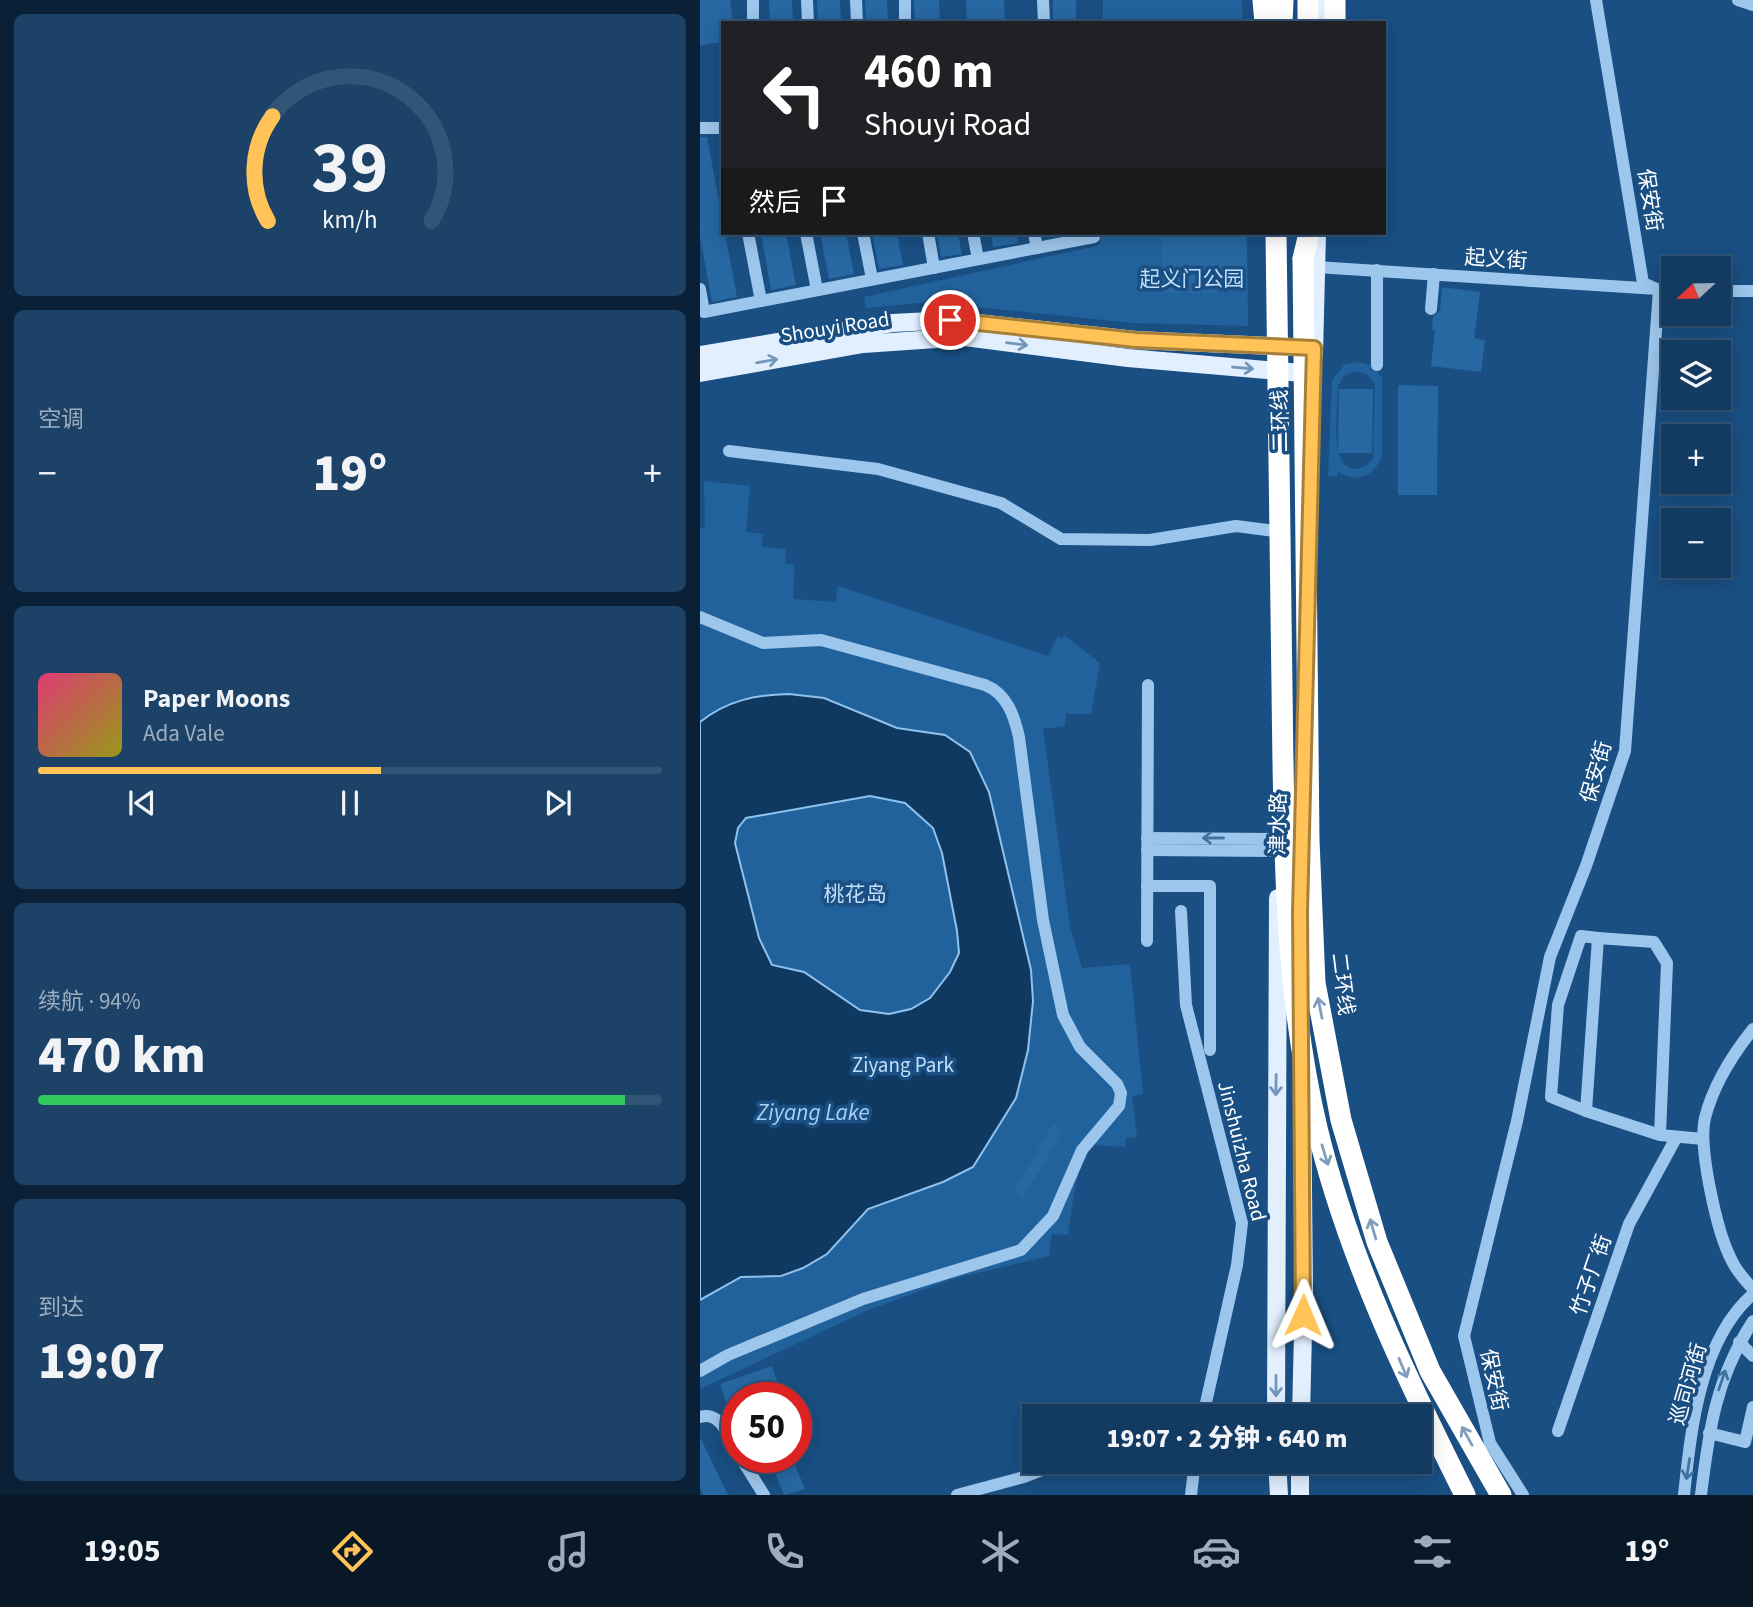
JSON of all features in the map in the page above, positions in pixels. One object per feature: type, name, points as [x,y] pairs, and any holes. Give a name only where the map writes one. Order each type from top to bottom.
[{"type":"highway","points":[[1263,0],[1280,13]]},
{"type":"highway","points":[[1308,0],[1308,21]]},
{"type":"highway","points":[[1335,0],[1335,21]]},
{"type":"highway","name":"二环线","points":[[1276,235],[1284,844],[1291,983],[1317,1128],[1357,1259],[1409,1383],[1465,1495]]},
{"type":"highway","name":"二环线","points":[[1303,235],[1310,263],[1309,839],[1315,983],[1341,1120],[1377,1242],[1430,1371],[1501,1495]]},
{"type":"highway","points":[[1309,235],[1310,263]]},
{"type":"main road","points":[[1320,0],[1320,21]]},
{"type":"main road","name":"津水路","points":[[1276,1404],[1285,235]]},
{"type":"main road","name":"津水路","points":[[1301,1404],[1304,1290],[1301,832],[1314,348],[1310,263],[1317,235]]},
{"type":"main road","name":"Shouyi Road","points":[[700,355],[879,325],[950,320],[1136,340],[1314,348]]},
{"type":"main road","name":"Shouyi Road","points":[[700,373],[863,344],[965,337],[1128,358],[1313,374]]},
{"type":"main road","points":[[1278,1474],[1279,1495]]},
{"type":"main road","points":[[1300,1474],[1300,1495]]},
{"type":"street","points":[[753,0],[753,21]]},
{"type":"street","points":[[807,0],[808,21]]},
{"type":"street","points":[[856,0],[857,21]]},
{"type":"street","points":[[905,0],[905,21]]},
{"type":"street","points":[[1043,0],[1044,21]]},
{"type":"street","name":"保安街","points":[[1523,1495],[1489,1443],[1464,1336],[1517,1121],[1549,957],[1586,866],[1625,751],[1659,290],[1643,283],[1596,0]]},
{"type":"street","points":[[1738,0],[1753,5]]},
{"type":"street","points":[[700,128],[721,128]]},
{"type":"street","points":[[748,235],[761,301]]},
{"type":"street","points":[[806,235],[817,290]]},
{"type":"street","points":[[863,235],[872,279]]},
{"type":"street","points":[[928,235],[934,268]]},
{"type":"street","points":[[973,235],[978,260]]},
{"type":"street","points":[[1034,235],[1037,248]]},
{"type":"street","points":[[700,289],[704,312],[978,260],[1094,235]]},
{"type":"street","name":"起义街","points":[[1310,263],[1659,290]]},
{"type":"street","points":[[1377,270],[1377,365]]},
{"type":"street","points":[[1431,309],[1434,274]]},
{"type":"street","points":[[1731,290],[1753,291]]},
{"type":"street","points":[[729,451],[878,469],[1001,503],[1061,539],[1150,540],[1236,526],[1283,532]]},
{"type":"street","points":[[700,617],[763,643],[808,640],[834,643],[985,685],[1001,695],[1013,715],[1018,737],[1043,920],[1063,1014],[1073,1036],[1117,1084],[1121,1097],[1117,1111],[1082,1150],[1053,1216],[1021,1250],[863,1299],[728,1355],[700,1371]]},
{"type":"street","points":[[1147,941],[1148,685]]},
{"type":"street","points":[[1147,844],[1279,845]]},
{"type":"street","points":[[1147,886],[1210,886],[1210,1051]]},
{"type":"street","name":"Jinshuizha Road","points":[[1181,911],[1183,978],[1191,1027],[1242,1223],[1237,1265],[1206,1404]]},
{"type":"street","points":[[1660,1135],[1667,963],[1654,943],[1581,936],[1558,1005],[1551,1097],[1660,1135],[1703,1139]]},
{"type":"street","points":[[1586,1111],[1598,938]]},
{"type":"street","points":[[1753,1029],[1733,1056],[1711,1101],[1703,1139],[1724,1244],[1732,1262],[1753,1292]]},
{"type":"street","name":"竹子厂街","points":[[1558,1431],[1629,1224],[1676,1138]]},
{"type":"street","name":"巡司河街","points":[[1684,1495],[1694,1430],[1710,1362],[1735,1314],[1753,1292]]},
{"type":"street","name":"巡司河街","points":[[1701,1495],[1709,1433],[1724,1374],[1739,1342],[1753,1321]]},
{"type":"street","points":[[1739,1342],[1753,1356]]},
{"type":"street","points":[[1709,1433],[1745,1442],[1753,1408]]},
{"type":"street","points":[[700,1417],[707,1415],[716,1418],[721,1426]]},
{"type":"street","points":[[750,1473],[764,1495]]},
{"type":"street","points":[[957,1495],[1024,1474]]},
{"type":"street","points":[[1191,1495],[1193,1474]]},
{"type":"green space","points":[[1103,0],[1242,0],[1243,21],[1103,21]]},
{"type":"green space","name":"起义门公园","points":[[1101,235],[1247,235],[1248,326],[1133,323],[946,304],[919,303],[866,308],[864,297],[1100,243]]},
{"type":"green space","points":[[1359,362],[1373,366],[1382,378],[1382,455],[1370,473],[1358,477],[1345,476],[1338,472],[1337,477],[1328,476],[1332,380],[1345,364]],"holes":[[[1354,371],[1367,374],[1375,384],[1373,457],[1366,466],[1355,469],[1347,466],[1338,448],[1338,387],[1343,377]]]},
{"type":"green space","name":"Ziyang Park","points":[[704,481],[750,486],[746,532],[763,534],[762,547],[786,549],[785,564],[795,565],[793,599],[836,602],[838,586],[1048,656],[1058,636],[1062,639],[1064,635],[1100,663],[1091,714],[1066,714],[1065,726],[1043,729],[1070,926],[1082,968],[1130,964],[1143,1094],[1132,1096],[1137,1137],[1126,1138],[1125,1147],[1095,1145],[1088,1151],[1079,1173],[1068,1235],[1052,1234],[1049,1256],[952,1279],[866,1311],[700,1389],[700,528],[705,527]]},
{"type":"water","name":"Ziyang Lake","points":[[777,695],[824,698],[897,728],[945,735],[970,752],[989,792],[1031,970],[1033,1001],[1028,1050],[1016,1098],[973,1167],[943,1182],[868,1209],[827,1254],[803,1268],[781,1276],[741,1277],[700,1300],[700,722],[732,704],[753,697]],"holes":[[[870,796],[905,803],[933,828],[942,853],[959,953],[950,972],[930,998],[911,1009],[889,1014],[860,1010],[804,972],[772,965],[759,938],[735,843],[738,828],[746,818]]]},
{"type":"building","points":[[700,0],[730,0],[733,21],[721,21],[721,42],[700,45]]},
{"type":"building","points":[[769,0],[792,0],[793,21],[770,21]]},
{"type":"building","points":[[817,0],[840,0],[841,21],[818,21]]},
{"type":"building","points":[[865,0],[887,0],[888,21],[866,21]]},
{"type":"building","points":[[914,0],[939,0],[940,21],[915,21]]},
{"type":"building","points":[[966,0],[1004,0],[1005,21],[967,21]]},
{"type":"building","points":[[1053,0],[1076,0],[1076,21],[1053,21]]},
{"type":"building","points":[[700,137],[707,137],[721,212],[721,235],[725,235],[737,297],[712,302],[700,237]]},
{"type":"building","points":[[761,235],[786,235],[796,285],[771,290]]},
{"type":"building","points":[[820,235],[846,235],[854,274],[829,279]]},
{"type":"building","points":[[872,235],[897,235],[903,265],[879,269]]},
{"type":"building","points":[[937,235],[958,235],[962,254],[941,257]]},
{"type":"building","points":[[991,235],[1017,235],[1018,243],[993,247]]},
{"type":"building","points":[[1162,235],[1246,235],[1247,287],[1214,288],[1214,293],[1163,293]]},
{"type":"building","points":[[1442,287],[1480,292],[1474,338],[1485,340],[1481,372],[1431,366],[1435,330],[1432,330],[1433,317],[1440,310]]},
{"type":"building","points":[[1398,385],[1438,386],[1437,495],[1398,495]]},
{"type":"building","points":[[1339,389],[1373,389],[1372,453],[1338,453]]},
{"type":"building","points":[[1053,1124],[1063,1130],[1024,1197],[1014,1191]]},
{"type":"building","points":[[772,1366],[777,1382],[726,1382]]},
{"type":"building","points":[[700,1437],[728,1495],[703,1495],[700,1488]]},
{"type":"building","points":[[775,1473],[798,1473],[805,1489],[784,1495]]},
{"type":"route","points":[[950,320],[992,322],[1136,340],[1314,348],[1301,793],[1303,1315]]},
{"type":"park label","name":"桃花岛","points":[[855,894]]}]
